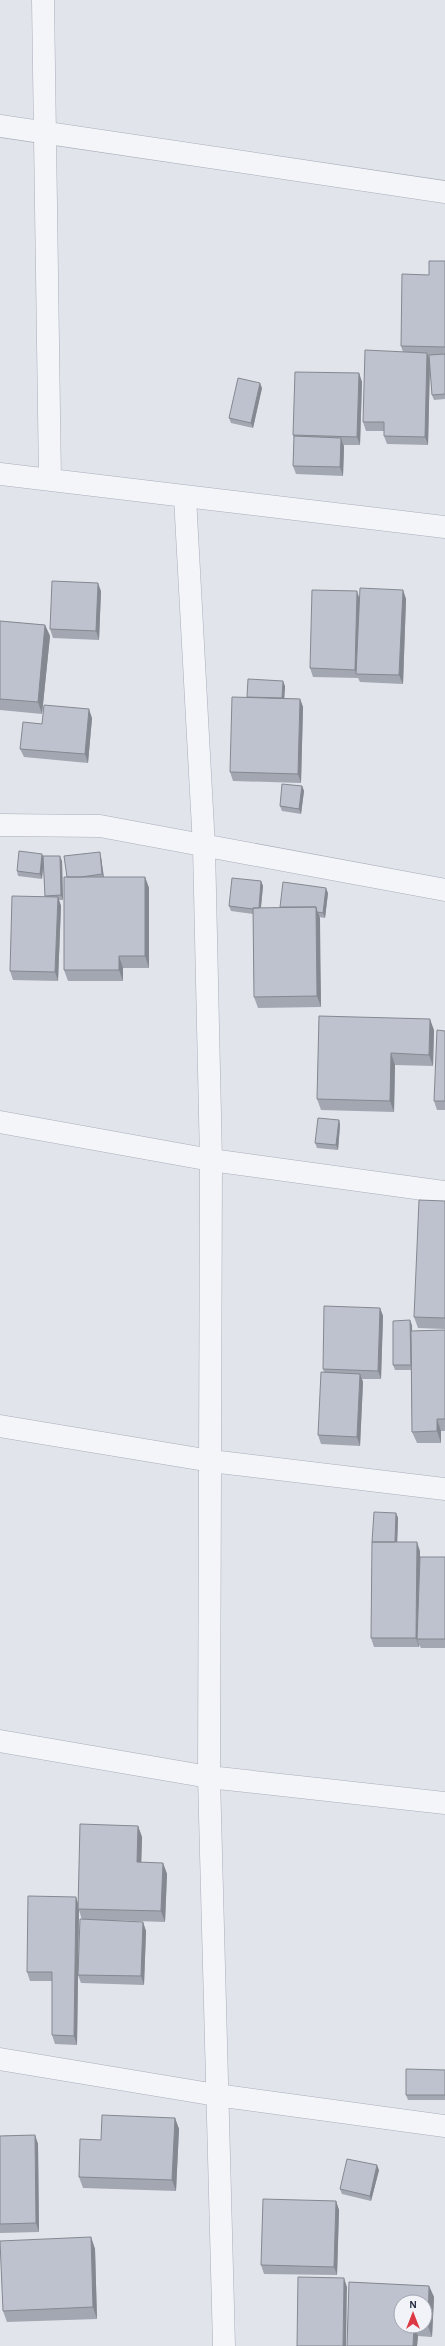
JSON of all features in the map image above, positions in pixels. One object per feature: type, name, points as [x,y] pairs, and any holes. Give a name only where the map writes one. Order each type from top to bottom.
[{"type":"street","points":[[43,0],[50,480]]},
{"type":"street","points":[[0,126],[445,192]]},
{"type":"street","points":[[0,474],[445,527]]},
{"type":"street","points":[[185,497],[204,847],[211,1160],[209,1777],[216,2095],[224,2346]]},
{"type":"street","points":[[0,825],[100,826],[204,847],[445,890]]},
{"type":"street","points":[[0,1122],[211,1160],[445,1192]]},
{"type":"street","points":[[0,1426],[211,1461],[445,1489]]},
{"type":"street","points":[[0,1741],[209,1777],[445,1802]]},
{"type":"street","points":[[0,2059],[216,2095],[445,2126]]},
{"type":"building","points":[[429,261],[445,261],[445,347],[401,346],[402,274],[429,275]]},
{"type":"building","points":[[365,350],[427,353],[425,437],[384,436],[384,422],[363,422]]},
{"type":"building","points":[[445,354],[445,394],[432,395],[429,355]]},
{"type":"building","points":[[295,372],[359,373],[357,437],[293,435]]},
{"type":"building","points":[[238,378],[260,383],[251,423],[229,418]]},
{"type":"building","points":[[294,436],[341,438],[340,467],[293,466]]},
{"type":"building","points":[[52,581],[98,583],[96,631],[50,629]]},
{"type":"building","points":[[360,588],[403,590],[399,675],[356,674]]},
{"type":"building","points":[[312,590],[357,591],[355,670],[310,668]]},
{"type":"building","points":[[0,621],[45,625],[38,702],[0,699]]},
{"type":"building","points":[[248,679],[283,681],[282,698],[247,697]]},
{"type":"building","points":[[232,697],[300,699],[298,774],[230,772]]},
{"type":"building","points":[[44,705],[89,709],[85,754],[20,749],[23,722],[42,724]]},
{"type":"building","points":[[282,784],[302,786],[299,809],[280,806]]},
{"type":"building","points":[[19,851],[42,854],[40,874],[17,871]]},
{"type":"building","points":[[100,852],[102,874],[67,877],[64,856]]},
{"type":"building","points":[[43,856],[60,856],[61,895],[45,896]]},
{"type":"building","points":[[64,877],[145,877],[145,956],[119,956],[119,970],[64,970]]},
{"type":"building","points":[[232,878],[261,881],[259,908],[253,909],[229,906]]},
{"type":"building","points":[[283,882],[326,888],[323,913],[317,912],[316,907],[280,907]]},
{"type":"building","points":[[12,896],[58,897],[55,972],[10,971]]},
{"type":"building","points":[[316,907],[317,996],[254,997],[253,908]]},
{"type":"building","points":[[319,1016],[430,1019],[429,1055],[391,1053],[390,1101],[317,1099]]},
{"type":"building","points":[[437,1030],[445,1031],[445,1101],[434,1101]]},
{"type":"building","points":[[318,1118],[339,1120],[336,1145],[315,1143]]},
{"type":"building","points":[[419,1200],[445,1201],[445,1318],[414,1317]]},
{"type":"building","points":[[324,1306],[380,1308],[378,1371],[323,1369]]},
{"type":"building","points":[[410,1320],[411,1365],[393,1365],[393,1321]]},
{"type":"building","points":[[445,1330],[445,1419],[437,1419],[437,1431],[412,1432],[411,1331]]},
{"type":"building","points":[[321,1372],[360,1374],[357,1437],[318,1435]]},
{"type":"building","points":[[374,1512],[396,1513],[395,1542],[372,1542]]},
{"type":"building","points":[[372,1542],[417,1542],[416,1638],[371,1638]]},
{"type":"building","points":[[420,1557],[445,1557],[445,1639],[417,1639]]},
{"type":"building","points":[[80,1824],[138,1826],[137,1862],[163,1863],[161,1911],[78,1909]]},
{"type":"building","points":[[28,1896],[76,1897],[74,2036],[52,2035],[52,1972],[27,1972]]},
{"type":"building","points":[[80,1919],[143,1922],[141,1976],[78,1975]]},
{"type":"building","points":[[406,2069],[445,2070],[445,2095],[406,2095]]},
{"type":"building","points":[[102,2115],[175,2118],[172,2180],[79,2177],[80,2139],[101,2140]]},
{"type":"building","points":[[35,2135],[36,2223],[0,2224],[0,2136]]},
{"type":"building","points":[[347,2159],[377,2165],[370,2196],[340,2189]]},
{"type":"building","points":[[263,2199],[336,2201],[334,2267],[261,2265]]},
{"type":"building","points":[[91,2237],[93,2307],[3,2311],[0,2241]]},
{"type":"building","points":[[298,2277],[344,2278],[343,2346],[297,2346]]},
{"type":"building","points":[[349,2282],[429,2286],[429,2294],[393,2294],[393,2334],[414,2334],[413,2346],[347,2346]]}]
